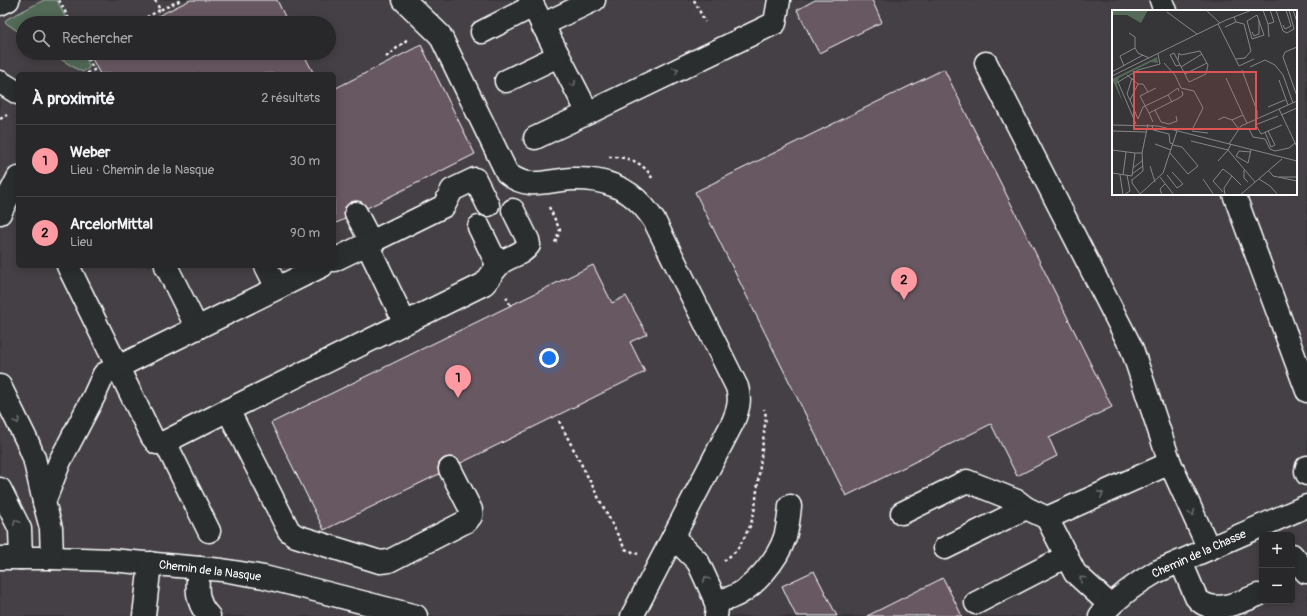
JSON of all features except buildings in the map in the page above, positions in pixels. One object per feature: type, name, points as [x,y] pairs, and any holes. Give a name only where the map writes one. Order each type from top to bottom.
[{"type":"street","points":[[0,4],[8,0]]},
{"type":"street","points":[[404,0],[440,34],[507,173],[521,182],[537,183],[572,179],[594,180],[612,184],[628,192],[642,205],[655,222],[737,387],[739,395],[738,409],[733,422],[632,616]]},
{"type":"street","points":[[482,32],[535,10],[594,0]]},
{"type":"street","points":[[535,138],[775,23],[779,0]]},
{"type":"street","points":[[1161,0],[1165,10]]},
{"type":"street","points":[[535,10],[588,113]]},
{"type":"street","points":[[506,81],[558,56]]},
{"type":"street","points":[[986,63],[1132,349],[1170,463],[1209,549]]},
{"type":"street","points":[[0,82],[16,92]]},
{"type":"street","points":[[336,259],[444,206],[452,190],[502,164]]},
{"type":"street","points":[[475,179],[488,205]]},
{"type":"street","points":[[0,213],[16,187]]},
{"type":"street","points":[[1234,195],[1307,391]]},
{"type":"street","points":[[69,268],[152,437],[157,443],[165,442],[484,284],[502,262],[525,250],[529,245],[529,242],[513,210]]},
{"type":"street","points":[[356,213],[405,323]]},
{"type":"street","points":[[479,226],[498,266]]},
{"type":"street","points":[[167,268],[197,328]]},
{"type":"street","points":[[267,268],[277,288]]},
{"type":"street","points":[[44,502],[60,461],[104,374],[318,268]]},
{"type":"street","points":[[0,386],[31,451],[40,480],[51,528],[52,558]]},
{"type":"street","points":[[228,410],[288,531],[296,536],[380,562],[389,561],[467,521],[471,516],[471,510],[450,469]]},
{"type":"street","points":[[165,442],[209,531]]},
{"type":"street","points":[[1047,518],[1170,463]]},
{"type":"street","points":[[1307,467],[1307,474]]},
{"type":"street","points":[[902,513],[968,481],[1017,501],[1026,508],[1047,518],[1076,573],[1105,611]]},
{"type":"street","points":[[0,489],[20,529],[10,558]]},
{"type":"street","points":[[673,537],[698,562],[716,608],[752,585],[780,550],[785,536],[790,506]]},
{"type":"street","name":"Chemin de la Chasse","points":[[1105,611],[1119,597],[1140,581],[1156,572],[1209,549],[1279,527],[1307,506]]},
{"type":"street","points":[[946,548],[1026,508]]},
{"type":"street","points":[[976,603],[1067,556]]},
{"type":"street","name":"Chemin de la Nasque","points":[[10,558],[111,560],[222,570],[264,577],[416,616]]},
{"type":"street","points":[[1295,559],[1306,573]]},
{"type":"street","points":[[1181,562],[1198,602],[1211,610],[1227,612],[1258,595]]},
{"type":"street","points":[[144,616],[150,563]]},
{"type":"street","points":[[199,568],[197,588],[198,595],[204,612],[209,616]]},
{"type":"path","points":[[59,0],[67,16]]},
{"type":"path","points":[[155,0],[160,10]]},
{"type":"path","points":[[149,16],[181,0]]},
{"type":"path","points":[[694,0],[705,22]]},
{"type":"path","points":[[89,60],[94,70],[90,72]]},
{"type":"path","points":[[605,157],[618,157],[639,163],[648,171],[652,178]]},
{"type":"path","points":[[537,183],[560,230],[554,244]]},
{"type":"path","points":[[504,292],[511,306]]},
{"type":"path","points":[[718,565],[724,562],[736,551],[744,540],[751,524],[755,507],[766,416],[762,402]]},
{"type":"path","points":[[559,421],[625,549],[659,562]]},
{"type":"shaded area","points":[[0,0],[1307,0],[1307,616],[0,616]]},
{"type":"green space","points":[[44,0],[57,0],[65,16],[16,16],[16,30],[6,23],[5,21]]},
{"type":"green space","points":[[62,60],[86,60],[89,68],[83,72]]},
{"type":"place","name":"ArcelorMittal","points":[[904,300]]},
{"type":"place","name":"Weber","points":[[458,398]]}]
